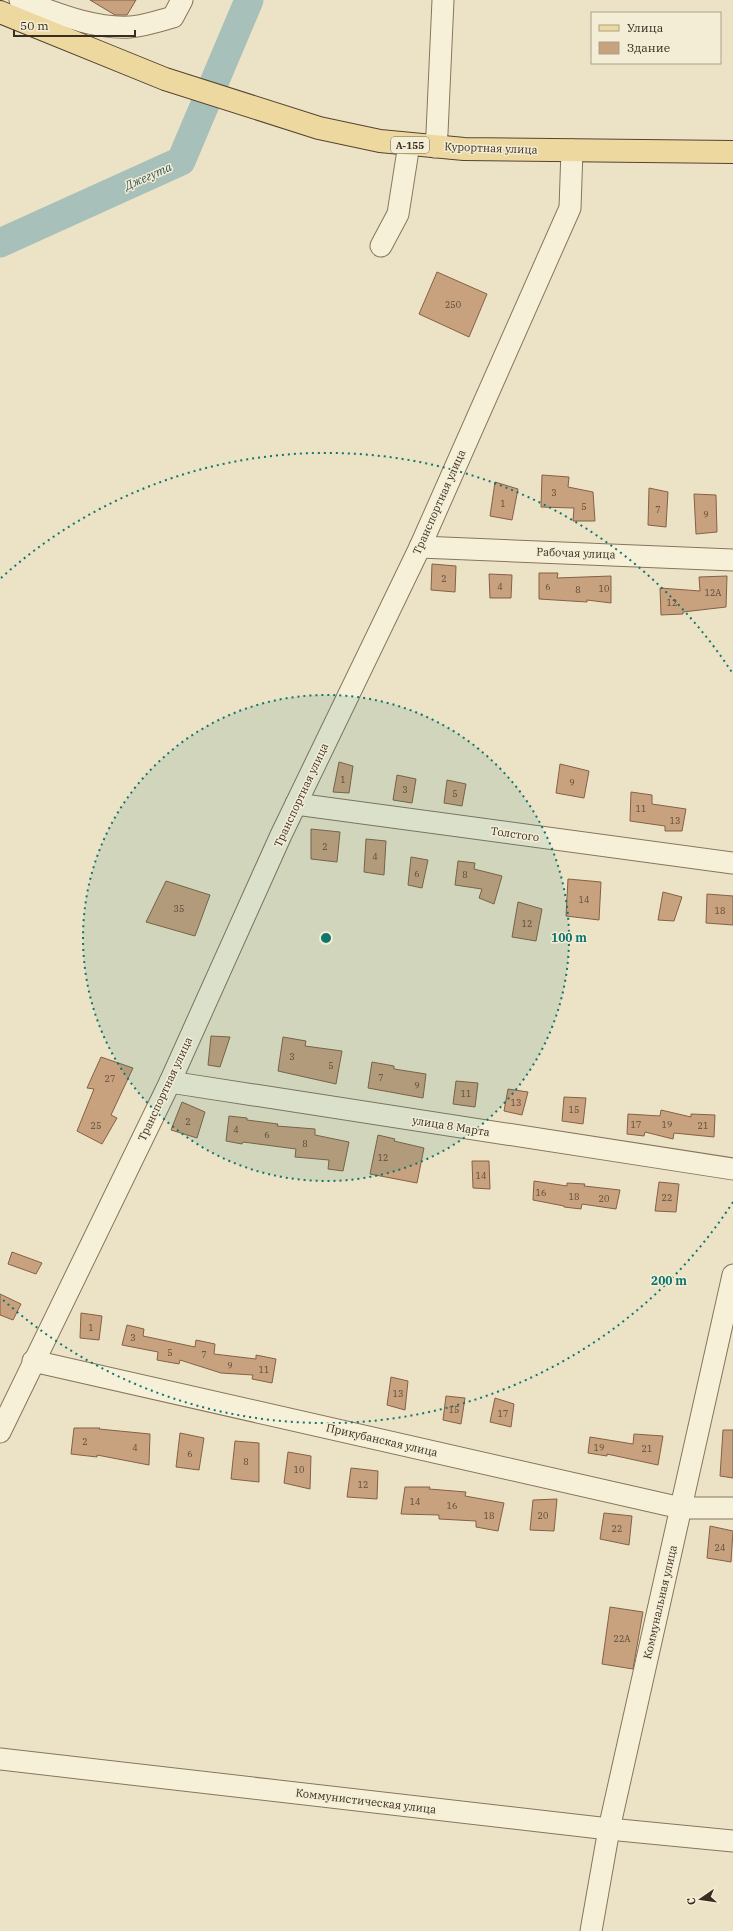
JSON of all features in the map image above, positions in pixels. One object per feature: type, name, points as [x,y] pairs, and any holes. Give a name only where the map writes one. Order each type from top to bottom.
[{"type":"main road","name":"Курортная улица","points":[[0,12],[165,79],[318,128],[380,141],[435,147],[733,152]]},
{"type":"street","points":[[20,0],[61,15],[100,26],[132,27],[172,17],[182,0]]},
{"type":"street","points":[[435,147],[437,133],[443,0]]},
{"type":"street","points":[[381,246],[398,214],[409,144]]},
{"type":"street","name":"Транспортная улица","points":[[0,1432],[33,1361],[170,1082],[296,804],[420,547],[570,208],[572,150]]},
{"type":"street","name":"Рабочая улица","points":[[420,547],[733,560]]},
{"type":"street","name":"Толстого","points":[[296,804],[733,863]]},
{"type":"street","name":"улица 8 Марта","points":[[170,1082],[733,1169]]},
{"type":"street","name":"Коммунальная улица","points":[[591,1931],[609,1829],[732,1282]]},
{"type":"street","name":"Прикубанская улица","points":[[33,1361],[681,1508],[733,1508]]},
{"type":"street","name":"Коммунистическая улица","points":[[0,1759],[609,1829],[733,1841]]},
{"type":"building","points":[[90,0],[136,0],[127,15],[115,15]]},
{"type":"building","points":[[437,272],[487,294],[469,337],[419,314]]},
{"type":"building","points":[[542,475],[569,477],[568,487],[593,492],[595,521],[573,521],[574,508],[541,507]]},
{"type":"building","points":[[495,482],[518,489],[512,520],[490,516]]},
{"type":"building","points":[[649,488],[668,492],[666,527],[648,525]]},
{"type":"building","points":[[694,494],[716,495],[717,532],[696,534]]},
{"type":"building","points":[[432,564],[456,566],[455,592],[431,590]]},
{"type":"building","points":[[539,573],[558,573],[557,578],[611,576],[611,603],[587,600],[587,602],[539,599]]},
{"type":"building","points":[[489,574],[512,575],[511,598],[490,598]]},
{"type":"building","points":[[727,576],[726,607],[683,612],[683,614],[661,615],[660,588],[700,591],[699,577]]},
{"type":"building","points":[[339,762],[353,766],[349,793],[333,792]]},
{"type":"building","points":[[560,764],[589,771],[584,798],[556,793]]},
{"type":"building","points":[[397,775],[416,779],[412,803],[393,800]]},
{"type":"building","points":[[447,780],[466,784],[462,806],[444,803]]},
{"type":"building","points":[[631,792],[652,795],[652,804],[686,809],[682,831],[665,831],[665,826],[630,821]]},
{"type":"building","points":[[311,829],[340,832],[337,862],[311,859]]},
{"type":"building","points":[[366,839],[386,841],[384,875],[364,872]]},
{"type":"building","points":[[411,857],[428,860],[422,888],[408,885]]},
{"type":"building","points":[[458,861],[475,863],[474,869],[502,876],[494,904],[479,898],[482,889],[455,885]]},
{"type":"building","points":[[568,879],[601,882],[599,920],[566,916]]},
{"type":"building","points":[[166,881],[210,895],[195,936],[146,922]]},
{"type":"building","points":[[663,892],[682,897],[674,921],[658,920]]},
{"type":"building","points":[[707,894],[733,896],[733,925],[706,923]]},
{"type":"building","points":[[518,902],[542,909],[536,941],[512,937]]},
{"type":"building","points":[[211,1036],[230,1037],[220,1067],[208,1065]]},
{"type":"building","points":[[283,1037],[306,1041],[305,1046],[342,1051],[336,1084],[278,1071]]},
{"type":"building","points":[[101,1057],[133,1068],[111,1115],[117,1118],[102,1144],[77,1131],[94,1089],[87,1088]]},
{"type":"building","points":[[372,1062],[394,1066],[394,1069],[426,1074],[423,1098],[368,1088]]},
{"type":"building","points":[[456,1081],[478,1083],[475,1107],[453,1104]]},
{"type":"building","points":[[508,1089],[528,1092],[522,1115],[504,1111]]},
{"type":"building","points":[[564,1097],[586,1098],[583,1124],[562,1121]]},
{"type":"building","points":[[182,1102],[205,1112],[197,1138],[171,1130]]},
{"type":"building","points":[[661,1110],[691,1117],[691,1114],[715,1115],[714,1137],[674,1133],[673,1139],[645,1132],[644,1136],[627,1134],[628,1114],[660,1116]]},
{"type":"building","points":[[229,1116],[278,1124],[277,1126],[315,1129],[315,1135],[349,1142],[343,1171],[328,1169],[329,1160],[295,1157],[296,1149],[226,1141]]},
{"type":"building","points":[[378,1135],[395,1139],[394,1141],[424,1148],[417,1183],[370,1174]]},
{"type":"building","points":[[472,1161],[489,1161],[490,1189],[473,1188]]},
{"type":"building","points":[[534,1181],[567,1186],[567,1183],[585,1184],[584,1186],[620,1190],[616,1209],[582,1204],[581,1209],[533,1200]]},
{"type":"building","points":[[659,1182],[679,1184],[676,1212],[655,1211]]},
{"type":"building","points":[[12,1252],[42,1263],[36,1274],[8,1264]]},
{"type":"building","points":[[0,1294],[21,1304],[13,1320],[0,1315]]},
{"type":"building","points":[[81,1313],[102,1316],[99,1340],[80,1338]]},
{"type":"building","points":[[127,1325],[144,1329],[143,1336],[195,1347],[196,1340],[215,1344],[214,1354],[256,1359],[256,1355],[276,1359],[272,1383],[252,1379],[253,1375],[221,1373],[180,1360],[179,1364],[157,1360],[158,1352],[122,1345]]},
{"type":"building","points":[[391,1377],[408,1381],[405,1410],[387,1405]]},
{"type":"building","points":[[446,1396],[465,1398],[461,1424],[443,1420]]},
{"type":"building","points":[[495,1398],[514,1404],[511,1427],[490,1422]]},
{"type":"building","points":[[74,1428],[100,1428],[99,1429],[150,1434],[149,1465],[97,1455],[97,1457],[71,1454]]},
{"type":"building","points":[[723,1430],[733,1430],[733,1478],[720,1476]]},
{"type":"building","points":[[180,1433],[204,1438],[199,1470],[176,1467]]},
{"type":"building","points":[[634,1434],[663,1436],[658,1465],[607,1454],[607,1456],[588,1453],[590,1437],[633,1444]]},
{"type":"building","points":[[235,1441],[259,1443],[259,1482],[231,1479]]},
{"type":"building","points":[[288,1452],[311,1456],[310,1489],[284,1483]]},
{"type":"building","points":[[351,1468],[378,1471],[377,1499],[347,1497]]},
{"type":"building","points":[[405,1487],[430,1487],[429,1489],[466,1492],[465,1496],[504,1503],[498,1531],[476,1527],[476,1521],[439,1519],[439,1515],[401,1514]]},
{"type":"building","points":[[557,1499],[554,1531],[530,1530],[533,1500]]},
{"type":"building","points":[[604,1513],[632,1516],[629,1545],[600,1539]]},
{"type":"building","points":[[710,1526],[733,1531],[731,1562],[707,1558]]},
{"type":"building","points":[[610,1607],[643,1612],[633,1669],[602,1664]]},
{"type":"waterway","name":"Джегута","points":[[0,243],[181,161],[249,0]]}]
